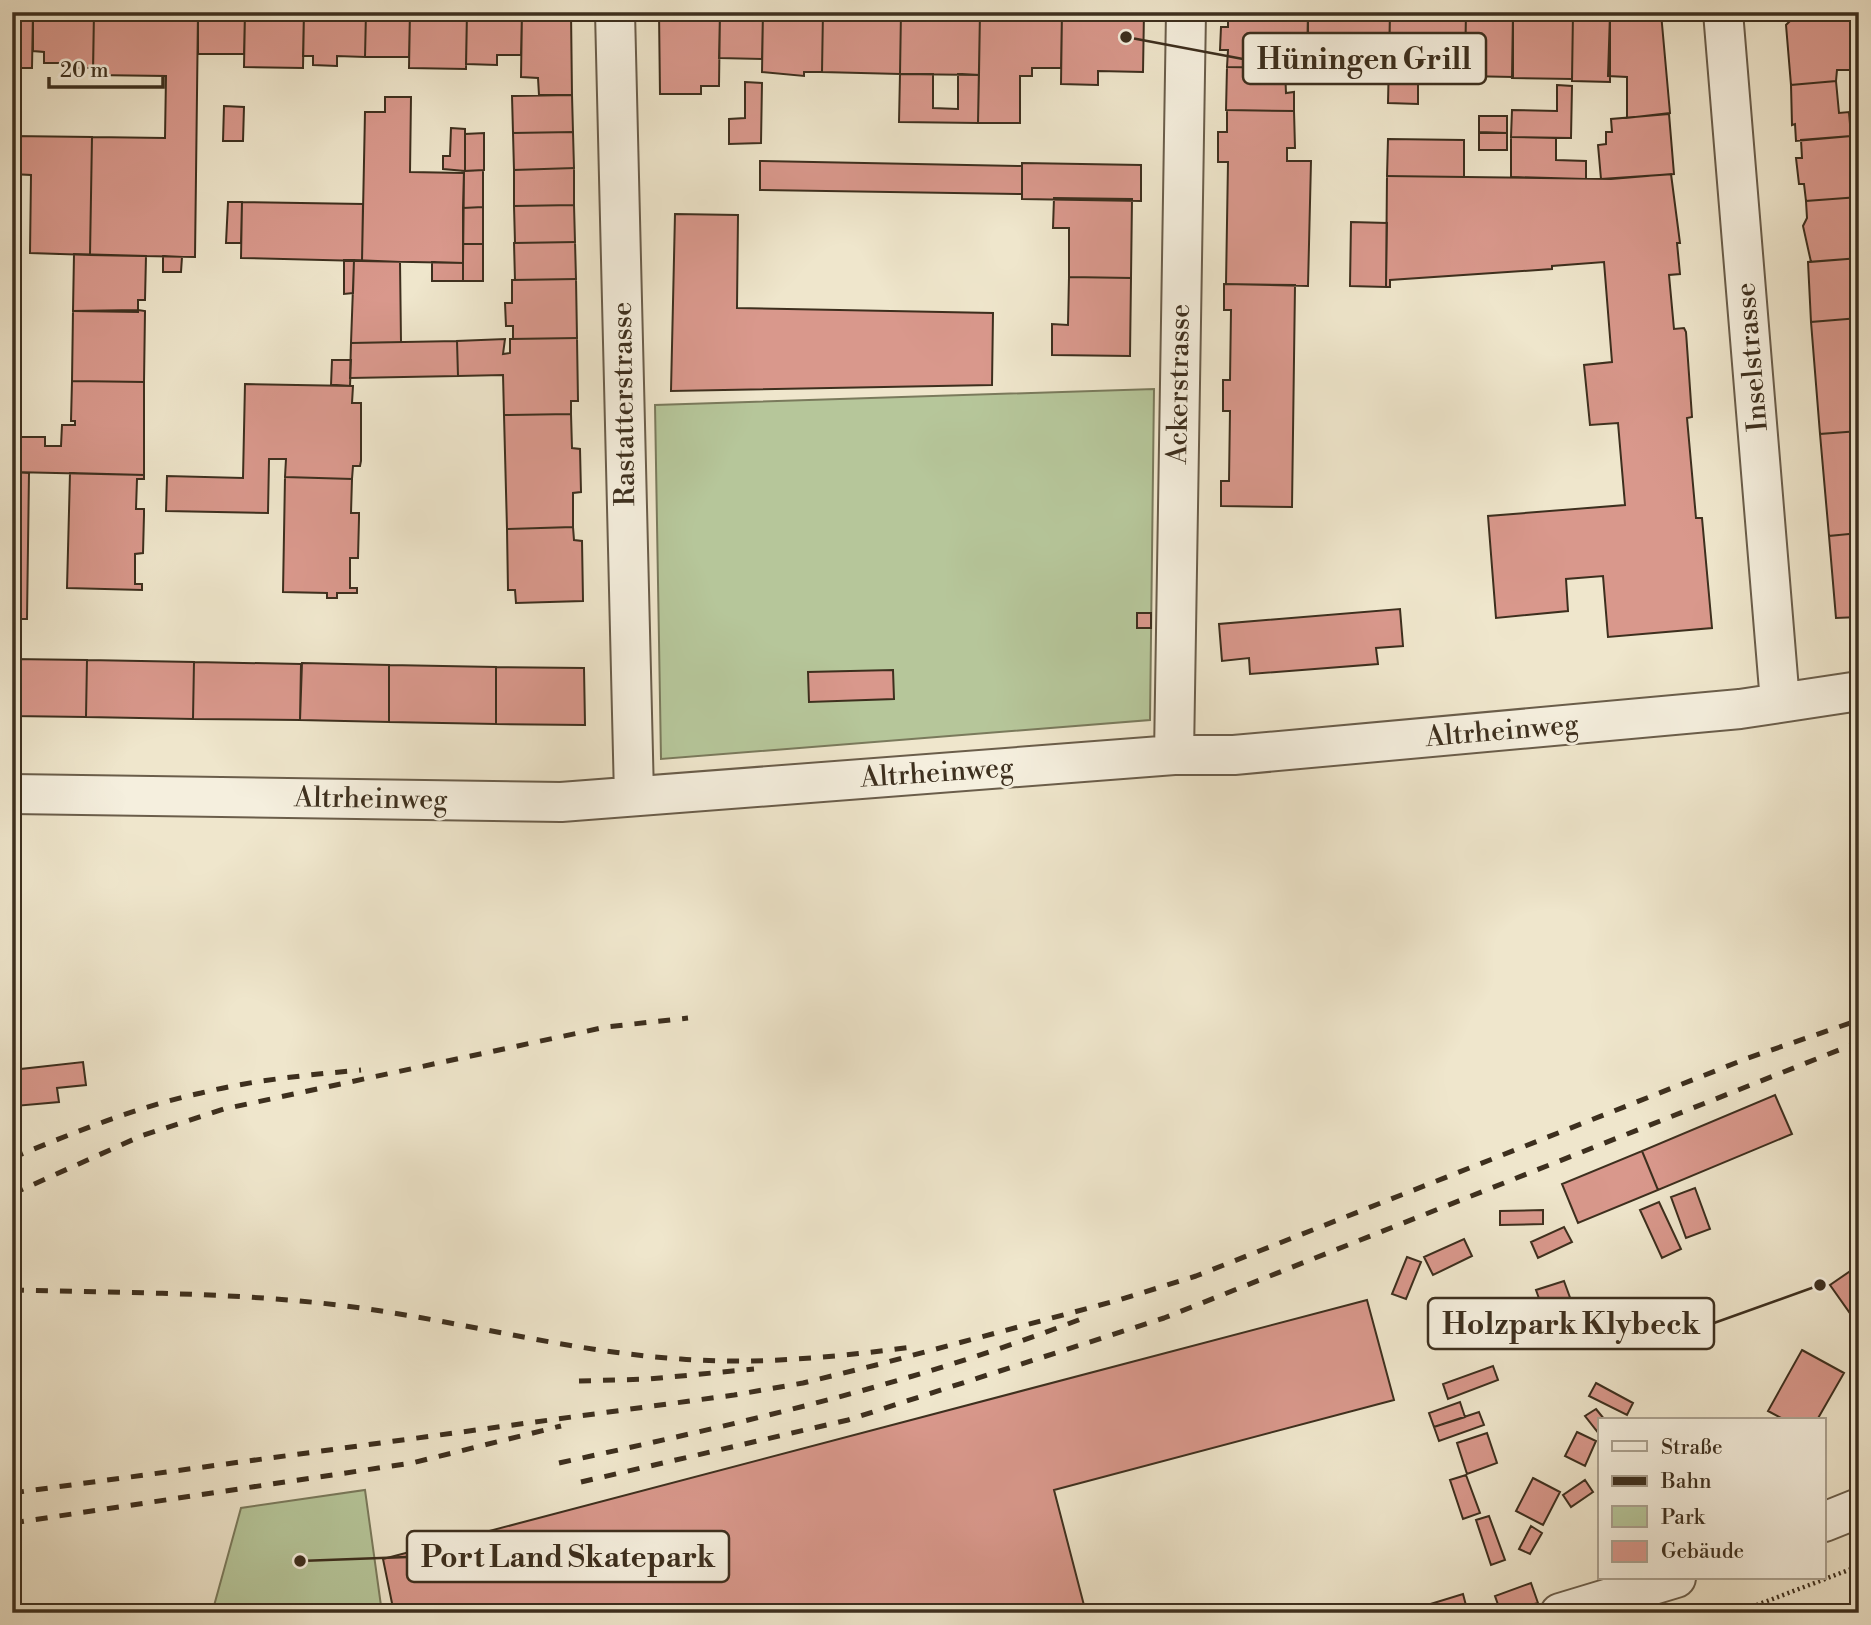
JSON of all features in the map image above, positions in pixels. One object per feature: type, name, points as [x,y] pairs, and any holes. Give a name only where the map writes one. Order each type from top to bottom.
[{"type":"street","name":"Rastatterstrasse","points":[[615,12],[634,796]]},
{"type":"street","name":"Ackerstrasse","points":[[1174,755],[1186,12]]},
{"type":"street","name":"Inselstrasse","points":[[1723,12],[1780,702]]},
{"type":"street","name":"Altrheinweg","points":[[12,794],[561,802],[1174,755],[1234,755],[1740,709],[1859,691]]},
{"type":"street","points":[[1826,1521],[1859,1508]]},
{"type":"street","points":[[1560,1613],[1669,1580]]},
{"type":"path","points":[[1826,1579],[1859,1566]]},
{"type":"path","points":[[1736,1613],[1822,1580]]},
{"type":"green space","points":[[1154,389],[1150,720],[661,759],[655,405]]},
{"type":"green space","points":[[365,1490],[382,1613],[212,1613],[241,1508]]},
{"type":"building","points":[[12,12],[33,12],[32,68],[12,68]]},
{"type":"building","points":[[33,12],[94,12],[93,68],[68,68],[68,63],[44,63],[44,52],[33,51]]},
{"type":"building","points":[[94,12],[198,12],[195,257],[90,255],[92,137],[165,138],[166,76],[93,75]]},
{"type":"building","points":[[198,12],[245,12],[244,54],[198,54]]},
{"type":"building","points":[[245,12],[304,12],[303,68],[244,67]]},
{"type":"building","points":[[304,12],[366,12],[365,57],[337,56],[337,66],[313,65],[313,56],[303,56]]},
{"type":"building","points":[[366,12],[410,12],[409,57],[365,57]]},
{"type":"building","points":[[410,12],[467,12],[466,69],[409,68]]},
{"type":"building","points":[[467,12],[522,12],[521,55],[497,55],[497,65],[466,64]]},
{"type":"building","points":[[522,12],[571,12],[572,95],[539,95],[538,78],[521,77]]},
{"type":"building","points":[[659,12],[720,12],[719,86],[701,86],[701,94],[660,94]]},
{"type":"building","points":[[720,12],[763,12],[762,59],[719,58]]},
{"type":"building","points":[[763,12],[823,12],[822,72],[804,72],[804,76],[762,72]]},
{"type":"building","points":[[823,12],[901,12],[900,74],[822,72]]},
{"type":"building","points":[[901,12],[980,12],[979,75],[900,74]]},
{"type":"building","points":[[980,12],[1062,12],[1061,68],[1032,68],[1032,76],[1020,76],[1020,123],[978,123]]},
{"type":"building","points":[[1062,12],[1144,12],[1143,72],[1098,71],[1098,85],[1061,84]]},
{"type":"building","points":[[1228,12],[1308,12],[1308,53],[1285,52],[1285,68],[1227,67],[1228,50],[1220,50],[1221,27],[1228,27]]},
{"type":"building","points":[[1308,12],[1390,12],[1389,76],[1366,75],[1366,67],[1307,63]]},
{"type":"building","points":[[1390,12],[1466,12],[1465,67],[1450,67],[1449,77],[1418,76],[1418,104],[1388,103]]},
{"type":"building","points":[[1466,12],[1513,13],[1513,77],[1465,76]]},
{"type":"building","points":[[1513,13],[1573,13],[1572,79],[1512,78]]},
{"type":"building","points":[[1573,13],[1610,14],[1610,82],[1572,81]]},
{"type":"building","points":[[1661,13],[1670,113],[1627,118],[1627,77],[1608,76],[1610,14]]},
{"type":"building","points":[[1794,17],[1856,17],[1855,70],[1837,70],[1836,81],[1791,85],[1786,25]]},
{"type":"building","points":[[1859,18],[1859,71],[1855,70]]},
{"type":"building","points":[[1227,67],[1285,68],[1286,93],[1294,92],[1294,111],[1226,110]]},
{"type":"building","points":[[900,74],[933,74],[933,108],[958,109],[958,74],[979,75],[978,123],[899,122]]},
{"type":"building","points":[[1836,81],[1839,113],[1849,112],[1851,136],[1796,141],[1795,124],[1792,125],[1791,85]]},
{"type":"building","points":[[745,82],[762,83],[761,143],[729,144],[729,119],[745,118]]},
{"type":"building","points":[[1557,85],[1572,86],[1571,138],[1511,137],[1512,110],[1557,111]]},
{"type":"building","points":[[572,95],[573,132],[513,133],[512,96]]},
{"type":"building","points":[[385,97],[411,97],[410,172],[464,173],[463,263],[362,261],[365,112],[385,112]]},
{"type":"building","points":[[224,106],[244,107],[243,141],[223,141]]},
{"type":"building","points":[[1227,110],[1294,111],[1295,148],[1287,148],[1287,161],[1311,161],[1308,286],[1226,284],[1228,162],[1218,162],[1218,132],[1227,132]]},
{"type":"building","points":[[1669,114],[1674,174],[1601,179],[1598,145],[1606,144],[1606,132],[1612,132],[1611,119]]},
{"type":"building","points":[[1479,116],[1507,116],[1507,133],[1479,132]]},
{"type":"building","points":[[451,128],[465,129],[465,171],[443,169],[443,156],[450,156]]},
{"type":"building","points":[[573,132],[574,168],[514,170],[513,133]]},
{"type":"building","points":[[484,133],[484,170],[465,171],[465,134]]},
{"type":"building","points":[[1479,133],[1507,133],[1507,150],[1479,150]]},
{"type":"building","points":[[12,136],[92,137],[90,255],[30,253],[31,175],[12,174]]},
{"type":"building","points":[[1859,136],[1859,197],[1806,201],[1804,184],[1799,184],[1796,158],[1802,158],[1801,140]]},
{"type":"building","points":[[1511,137],[1556,138],[1556,160],[1586,161],[1586,179],[1511,177]]},
{"type":"building","points":[[1388,139],[1464,140],[1464,177],[1387,176]]},
{"type":"building","points":[[760,161],[1022,166],[1022,194],[760,190]]},
{"type":"building","points":[[1022,163],[1141,165],[1141,201],[1022,199]]},
{"type":"building","points":[[574,168],[574,205],[514,206],[514,170]]},
{"type":"building","points":[[483,170],[483,207],[463,208],[464,171]]},
{"type":"building","points":[[1671,174],[1680,243],[1677,243],[1680,274],[1669,275],[1674,329],[1684,328],[1686,332],[1692,417],[1687,418],[1696,518],[1702,518],[1712,628],[1608,637],[1603,576],[1566,579],[1568,611],[1496,618],[1488,516],[1625,505],[1618,423],[1590,425],[1584,365],[1612,362],[1604,262],[1552,266],[1552,269],[1390,280],[1390,287],[1386,287],[1387,176],[1611,179]]},
{"type":"building","points":[[1859,197],[1859,258],[1811,262],[1803,226],[1807,218],[1806,201]]},
{"type":"building","points":[[1054,198],[1132,199],[1131,278],[1069,277],[1069,228],[1053,228]]},
{"type":"building","points":[[228,202],[242,202],[241,243],[226,243]]},
{"type":"building","points":[[242,202],[363,204],[362,261],[241,258]]},
{"type":"building","points":[[574,205],[575,242],[515,243],[514,206]]},
{"type":"building","points":[[483,207],[483,244],[463,244],[463,208]]},
{"type":"building","points":[[675,214],[738,215],[737,308],[993,313],[992,385],[671,391]]},
{"type":"building","points":[[1351,222],[1387,223],[1386,287],[1350,286]]},
{"type":"building","points":[[575,242],[576,279],[515,280],[514,243]]},
{"type":"building","points":[[463,244],[483,244],[483,281],[463,281]]},
{"type":"building","points":[[74,254],[146,256],[145,300],[138,300],[138,312],[73,311]]},
{"type":"building","points":[[163,256],[182,257],[181,272],[163,272]]},
{"type":"building","points":[[1859,258],[1859,318],[1811,322],[1808,262]]},
{"type":"building","points":[[344,260],[354,260],[353,293],[344,294]]},
{"type":"building","points":[[354,260],[400,262],[401,342],[351,343]]},
{"type":"building","points":[[432,262],[463,263],[463,281],[432,281]]},
{"type":"building","points":[[1069,277],[1131,278],[1130,356],[1052,355],[1052,324],[1068,325]]},
{"type":"building","points":[[576,279],[577,338],[513,339],[513,326],[506,326],[505,303],[512,303],[512,280]]},
{"type":"building","points":[[1224,284],[1295,285],[1292,507],[1221,506],[1221,481],[1229,481],[1230,411],[1223,411],[1223,380],[1230,380],[1231,310],[1224,310]]},
{"type":"building","points":[[73,311],[145,311],[144,382],[72,381]]},
{"type":"building","points":[[1859,318],[1859,431],[1820,434],[1811,322]]},
{"type":"building","points":[[577,338],[578,401],[571,401],[571,414],[504,415],[503,375],[458,376],[457,341],[505,339],[503,354],[510,353],[510,339]]},
{"type":"building","points":[[457,341],[458,376],[350,378],[351,343]]},
{"type":"building","points":[[332,360],[351,360],[350,386],[331,385]]},
{"type":"building","points":[[72,381],[144,382],[144,475],[12,472],[12,437],[45,437],[45,446],[61,446],[62,425],[75,425],[75,421],[71,421]]},
{"type":"building","points":[[245,384],[353,386],[352,403],[361,403],[361,461],[360,466],[353,466],[352,479],[285,477],[286,459],[269,459],[268,513],[166,511],[167,476],[243,478]]},
{"type":"building","points":[[571,414],[572,448],[580,449],[581,492],[573,493],[573,527],[507,529],[504,415]]},
{"type":"building","points":[[1859,431],[1859,533],[1829,536],[1820,434]]},
{"type":"building","points":[[12,472],[29,473],[27,619],[12,619]]},
{"type":"building","points":[[70,473],[144,475],[144,479],[137,479],[136,509],[144,509],[143,553],[135,554],[135,584],[142,584],[142,590],[67,588]]},
{"type":"building","points":[[285,477],[352,479],[351,513],[359,513],[359,518],[358,558],[350,558],[350,588],[357,588],[357,593],[337,593],[337,598],[327,598],[327,593],[283,592]]},
{"type":"building","points":[[573,527],[574,540],[582,541],[583,601],[516,603],[515,590],[508,590],[507,529]]},
{"type":"building","points":[[1859,533],[1859,617],[1836,618],[1829,536]]},
{"type":"building","points":[[1400,609],[1403,646],[1376,648],[1378,664],[1250,674],[1249,658],[1222,661],[1219,624]]},
{"type":"building","points":[[1137,613],[1151,613],[1151,628],[1137,628]]},
{"type":"building","points":[[12,659],[87,660],[86,717],[12,716]]},
{"type":"building","points":[[87,660],[194,662],[193,719],[86,717]]},
{"type":"building","points":[[194,662],[301,664],[300,720],[193,719]]},
{"type":"building","points":[[302,663],[389,665],[389,722],[300,720]]},
{"type":"building","points":[[389,665],[496,667],[496,724],[389,722]]},
{"type":"building","points":[[496,667],[584,668],[585,725],[496,724]]},
{"type":"building","points":[[893,670],[894,699],[809,702],[808,672]]},
{"type":"building","points":[[83,1062],[86,1085],[57,1088],[59,1102],[15,1106],[12,1070]]},
{"type":"building","points":[[1775,1095],[1792,1134],[1658,1190],[1642,1151]]},
{"type":"building","points":[[1642,1151],[1658,1190],[1578,1223],[1562,1184]]},
{"type":"building","points":[[1695,1188],[1710,1229],[1686,1238],[1671,1197]]},
{"type":"building","points":[[1659,1202],[1681,1249],[1662,1258],[1640,1210]]},
{"type":"building","points":[[1543,1210],[1543,1224],[1500,1225],[1500,1211]]},
{"type":"building","points":[[1564,1227],[1572,1242],[1538,1258],[1531,1242]]},
{"type":"building","points":[[1464,1239],[1472,1256],[1433,1275],[1424,1257]]},
{"type":"building","points":[[1407,1257],[1421,1262],[1406,1299],[1392,1294]]},
{"type":"building","points":[[1859,1265],[1859,1326],[1830,1285]]},
{"type":"building","points":[[1564,1281],[1577,1317],[1549,1327],[1536,1290]]},
{"type":"building","points":[[1367,1300],[1394,1400],[1054,1490],[1086,1613],[394,1613],[383,1559]]},
{"type":"building","points":[[1802,1350],[1844,1373],[1818,1418],[1781,1418],[1768,1411]]},
{"type":"building","points":[[1493,1366],[1498,1380],[1448,1399],[1443,1384]]},
{"type":"building","points":[[1596,1383],[1633,1403],[1627,1415],[1589,1396]]},
{"type":"building","points":[[1460,1402],[1465,1417],[1434,1427],[1429,1413]]},
{"type":"building","points":[[1596,1409],[1603,1418],[1598,1418],[1598,1432],[1585,1416]]},
{"type":"building","points":[[1479,1412],[1484,1425],[1439,1441],[1434,1427]]},
{"type":"building","points":[[1577,1432],[1596,1441],[1585,1466],[1565,1456]]},
{"type":"building","points":[[1487,1433],[1497,1463],[1467,1474],[1457,1443]]},
{"type":"building","points":[[1466,1475],[1480,1513],[1463,1519],[1450,1480]]},
{"type":"building","points":[[1533,1478],[1560,1492],[1543,1525],[1516,1511]]},
{"type":"building","points":[[1585,1480],[1593,1492],[1571,1507],[1563,1495]]},
{"type":"building","points":[[1489,1516],[1505,1560],[1491,1565],[1476,1520]]},
{"type":"building","points":[[1531,1526],[1542,1533],[1530,1554],[1519,1549]]},
{"type":"building","points":[[1531,1583],[1538,1603],[1501,1613],[1495,1596]]},
{"type":"building","points":[[1463,1594],[1468,1613],[1401,1613]]},
{"type":"railway","points":[[12,1194],[141,1136],[224,1109],[606,1027],[688,1018]]},
{"type":"railway","points":[[12,1493],[734,1395],[803,1383],[880,1364],[1119,1300],[1196,1276],[1748,1058],[1859,1020]]},
{"type":"railway","points":[[581,1482],[848,1420],[1164,1318],[1859,1042]]},
{"type":"railway","points":[[12,1158],[105,1121],[177,1099],[260,1081],[361,1070]]},
{"type":"railway","points":[[12,1290],[187,1294],[318,1303],[401,1314],[600,1350],[710,1361],[797,1359],[913,1347]]},
{"type":"railway","points":[[559,1463],[823,1401],[952,1364],[1081,1319]]},
{"type":"railway","points":[[579,1381],[649,1379],[754,1369]]},
{"type":"railway","points":[[12,1523],[412,1463],[561,1426]]},
{"type":"place","name":"Hüningen Grill","points":[[1126,37]]},
{"type":"place","name":"Holzpark Klybeck","points":[[1820,1285]]},
{"type":"place","name":"Port Land Skatepark","points":[[300,1561]]}]
